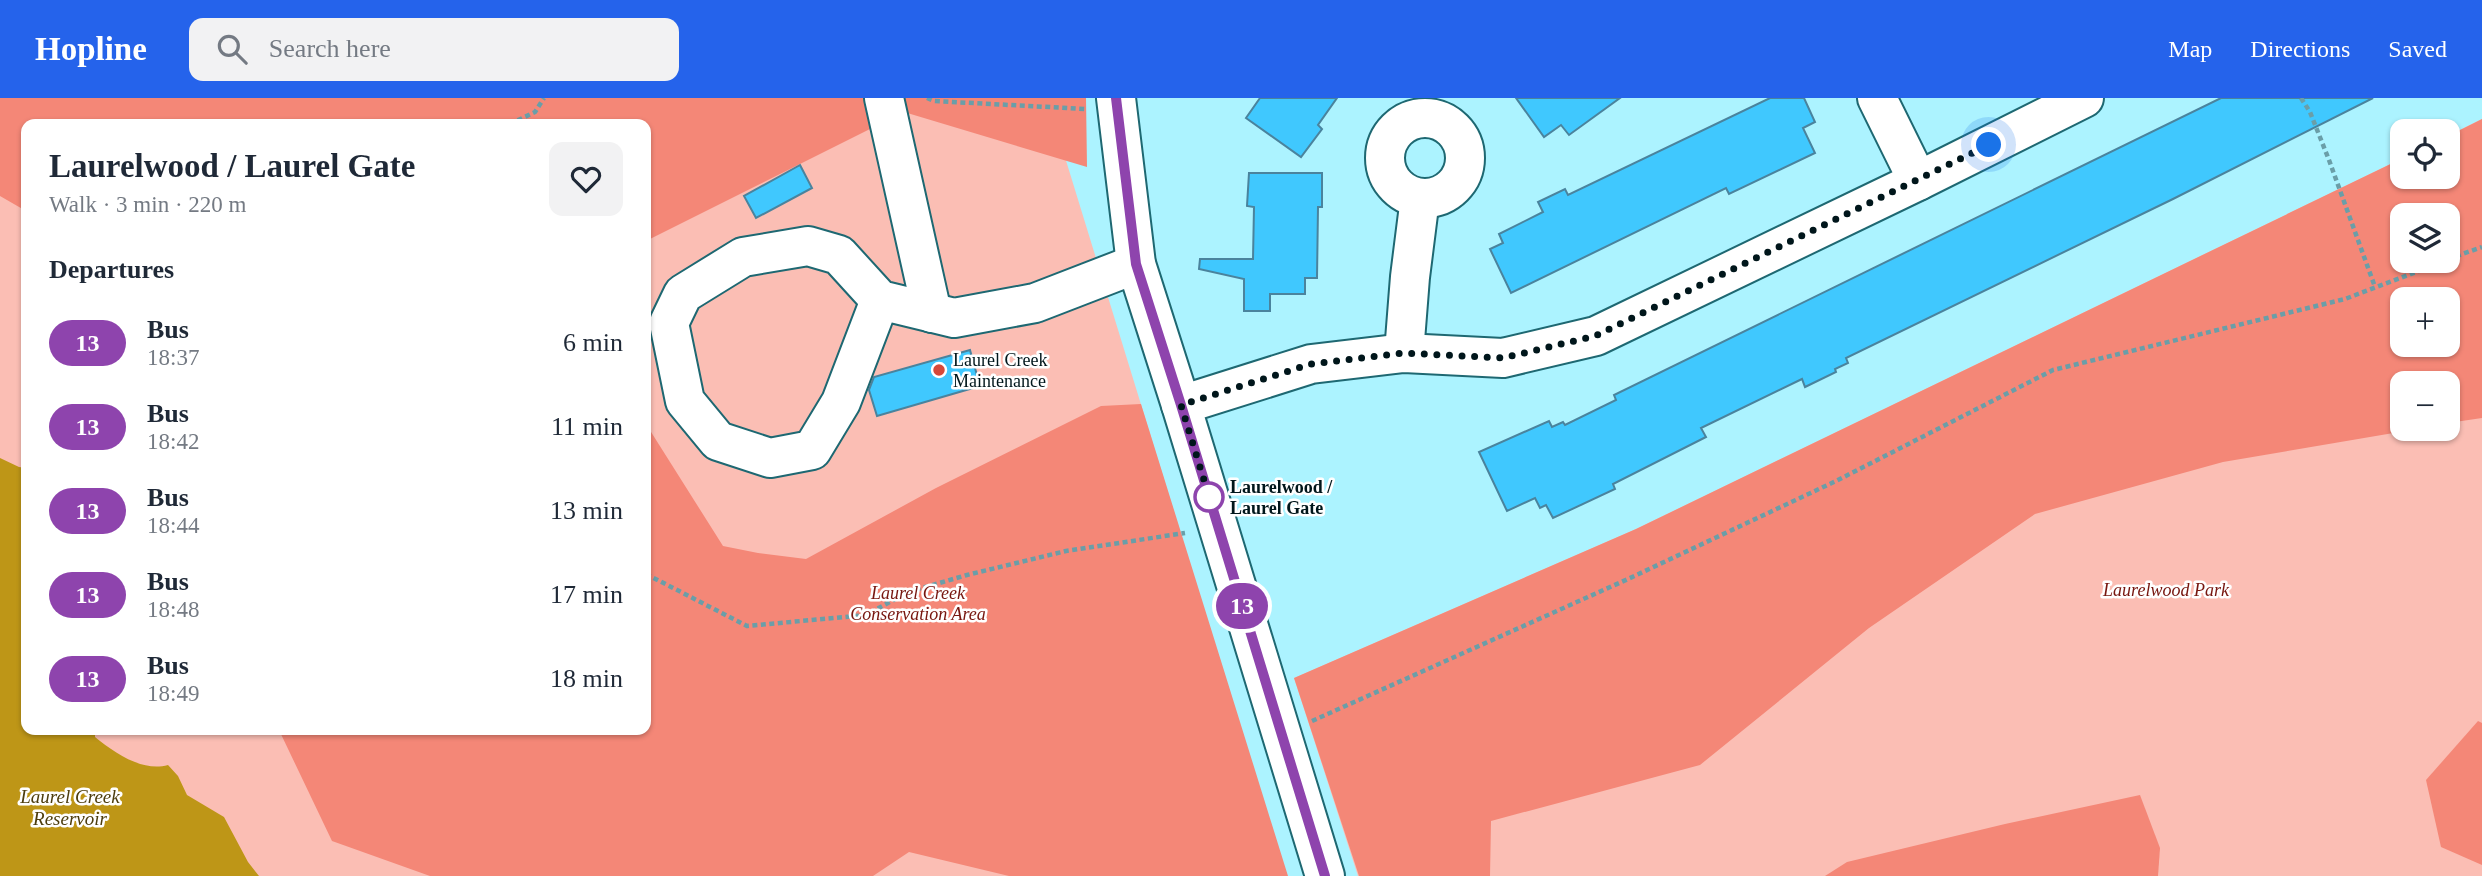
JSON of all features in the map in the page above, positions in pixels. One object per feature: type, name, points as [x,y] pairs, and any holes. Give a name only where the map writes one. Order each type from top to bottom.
[{"type":"street","points":[[884,98],[932,313]]},
{"type":"street","points":[[1877,98],[1918,181]]},
{"type":"street","points":[[1181,405],[1311,364],[1404,353],[1503,358],[1595,336],[2084,98]]},
{"type":"street","points":[[1103,104],[1116,111],[1136,264],[1325,876]]},
{"type":"street","points":[[1404,353],[1409,277],[1420,198]]},
{"type":"street","points":[[880,300],[860,346],[841,402],[812,450],[770,458],[718,441],[685,401],[670,323],[683,294],[743,257],[808,246],[839,255],[880,300],[954,318],[1035,303],[1136,264]]},
{"type":"path","points":[[520,119],[535,112],[544,98]]},
{"type":"path","points":[[927,98],[1103,104]]},
{"type":"path","points":[[2301,98],[2329,160],[2375,287]]},
{"type":"path","points":[[2460,255],[2482,247]]},
{"type":"path","points":[[1301,725],[1628,579],[1787,504],[2053,370],[2345,299],[2412,273]]},
{"type":"path","points":[[651,577],[747,626],[866,615],[908,592],[967,575],[1066,551],[1193,532]]},
{"type":"green space","name":"Laurel Creek Conservation Area","points":[[0,98],[1052,115],[1286,876],[0,876]]},
{"type":"green space","points":[[0,98],[1086,98],[1087,167],[904,112],[651,238],[651,119],[21,119],[21,208],[0,196]]},
{"type":"green space","name":"Laurelwood Park","points":[[2482,119],[2482,876],[1358,876],[1294,678],[1636,529],[2390,164],[2390,189],[2460,189],[2460,130]]},
{"type":"green space","points":[[2482,119],[2482,418],[2460,421],[2460,371],[2390,371],[2390,434],[2223,462],[2035,514],[1869,628],[1700,765],[1491,821],[1490,876],[1359,876],[1294,678],[1636,529],[2390,164],[2390,189],[2460,189],[2460,130]]},
{"type":"green space","points":[[1141,404],[1288,876],[1009,876],[909,852],[873,876],[430,876],[332,841],[281,735],[651,735],[651,432],[723,546],[806,559],[936,488],[1101,406]]},
{"type":"green space","points":[[2478,721],[2482,723],[2482,865],[2441,847],[2426,780]]},
{"type":"green space","points":[[2140,795],[2160,848],[2158,876],[1825,876],[1847,862]]},
{"type":"water","name":"Laurel Creek Reservoir","points":[[0,458],[21,467],[21,735],[95,735],[129,760],[148,766],[168,765],[178,776],[187,795],[224,817],[248,862],[259,876],[0,876]]},
{"type":"building","points":[[1260,98],[1337,98],[1318,125],[1322,129],[1301,157],[1246,118]]},
{"type":"building","points":[[1516,98],[1620,98],[1569,135],[1561,125],[1544,137]]},
{"type":"building","points":[[1770,98],[1804,98],[1815,122],[1803,128],[1815,153],[1729,194],[1726,188],[1511,293],[1490,249],[1503,243],[1499,234],[1543,212],[1538,202],[1565,189],[1568,195]]},
{"type":"building","points":[[2221,98],[2373,98],[1846,358],[1848,363],[1835,369],[1836,372],[1805,387],[1802,379],[1701,428],[1706,437],[1613,484],[1615,489],[1553,518],[1546,505],[1540,508],[1535,498],[1507,511],[1479,452],[1549,421],[1552,427],[1563,422],[1565,425],[1616,400],[1614,395]]},
{"type":"building","points":[[800,165],[812,188],[756,218],[744,196]]},
{"type":"building","points":[[1249,173],[1322,173],[1322,207],[1318,207],[1317,278],[1305,278],[1305,294],[1270,294],[1270,311],[1244,311],[1244,279],[1199,269],[1200,259],[1253,259],[1254,207],[1247,206]]},
{"type":"building","name":"Laurel Creek Maintenance","points":[[970,350],[980,386],[877,416],[869,390],[874,377]]},
{"type":"bus line","name":"13","points":[[1116,98],[1136,264],[1325,876]]},
{"type":"place","name":"Laurel Creek Maintenance","points":[[939,370]]},
{"type":"place","name":"Laurelwood / Laurel Gate","points":[[1209,497]]},
{"type":"route","points":[[1209,497],[1212,506],[1181,405],[1311,364],[1404,353],[1503,358],[1595,336],[1989,145]]}]
